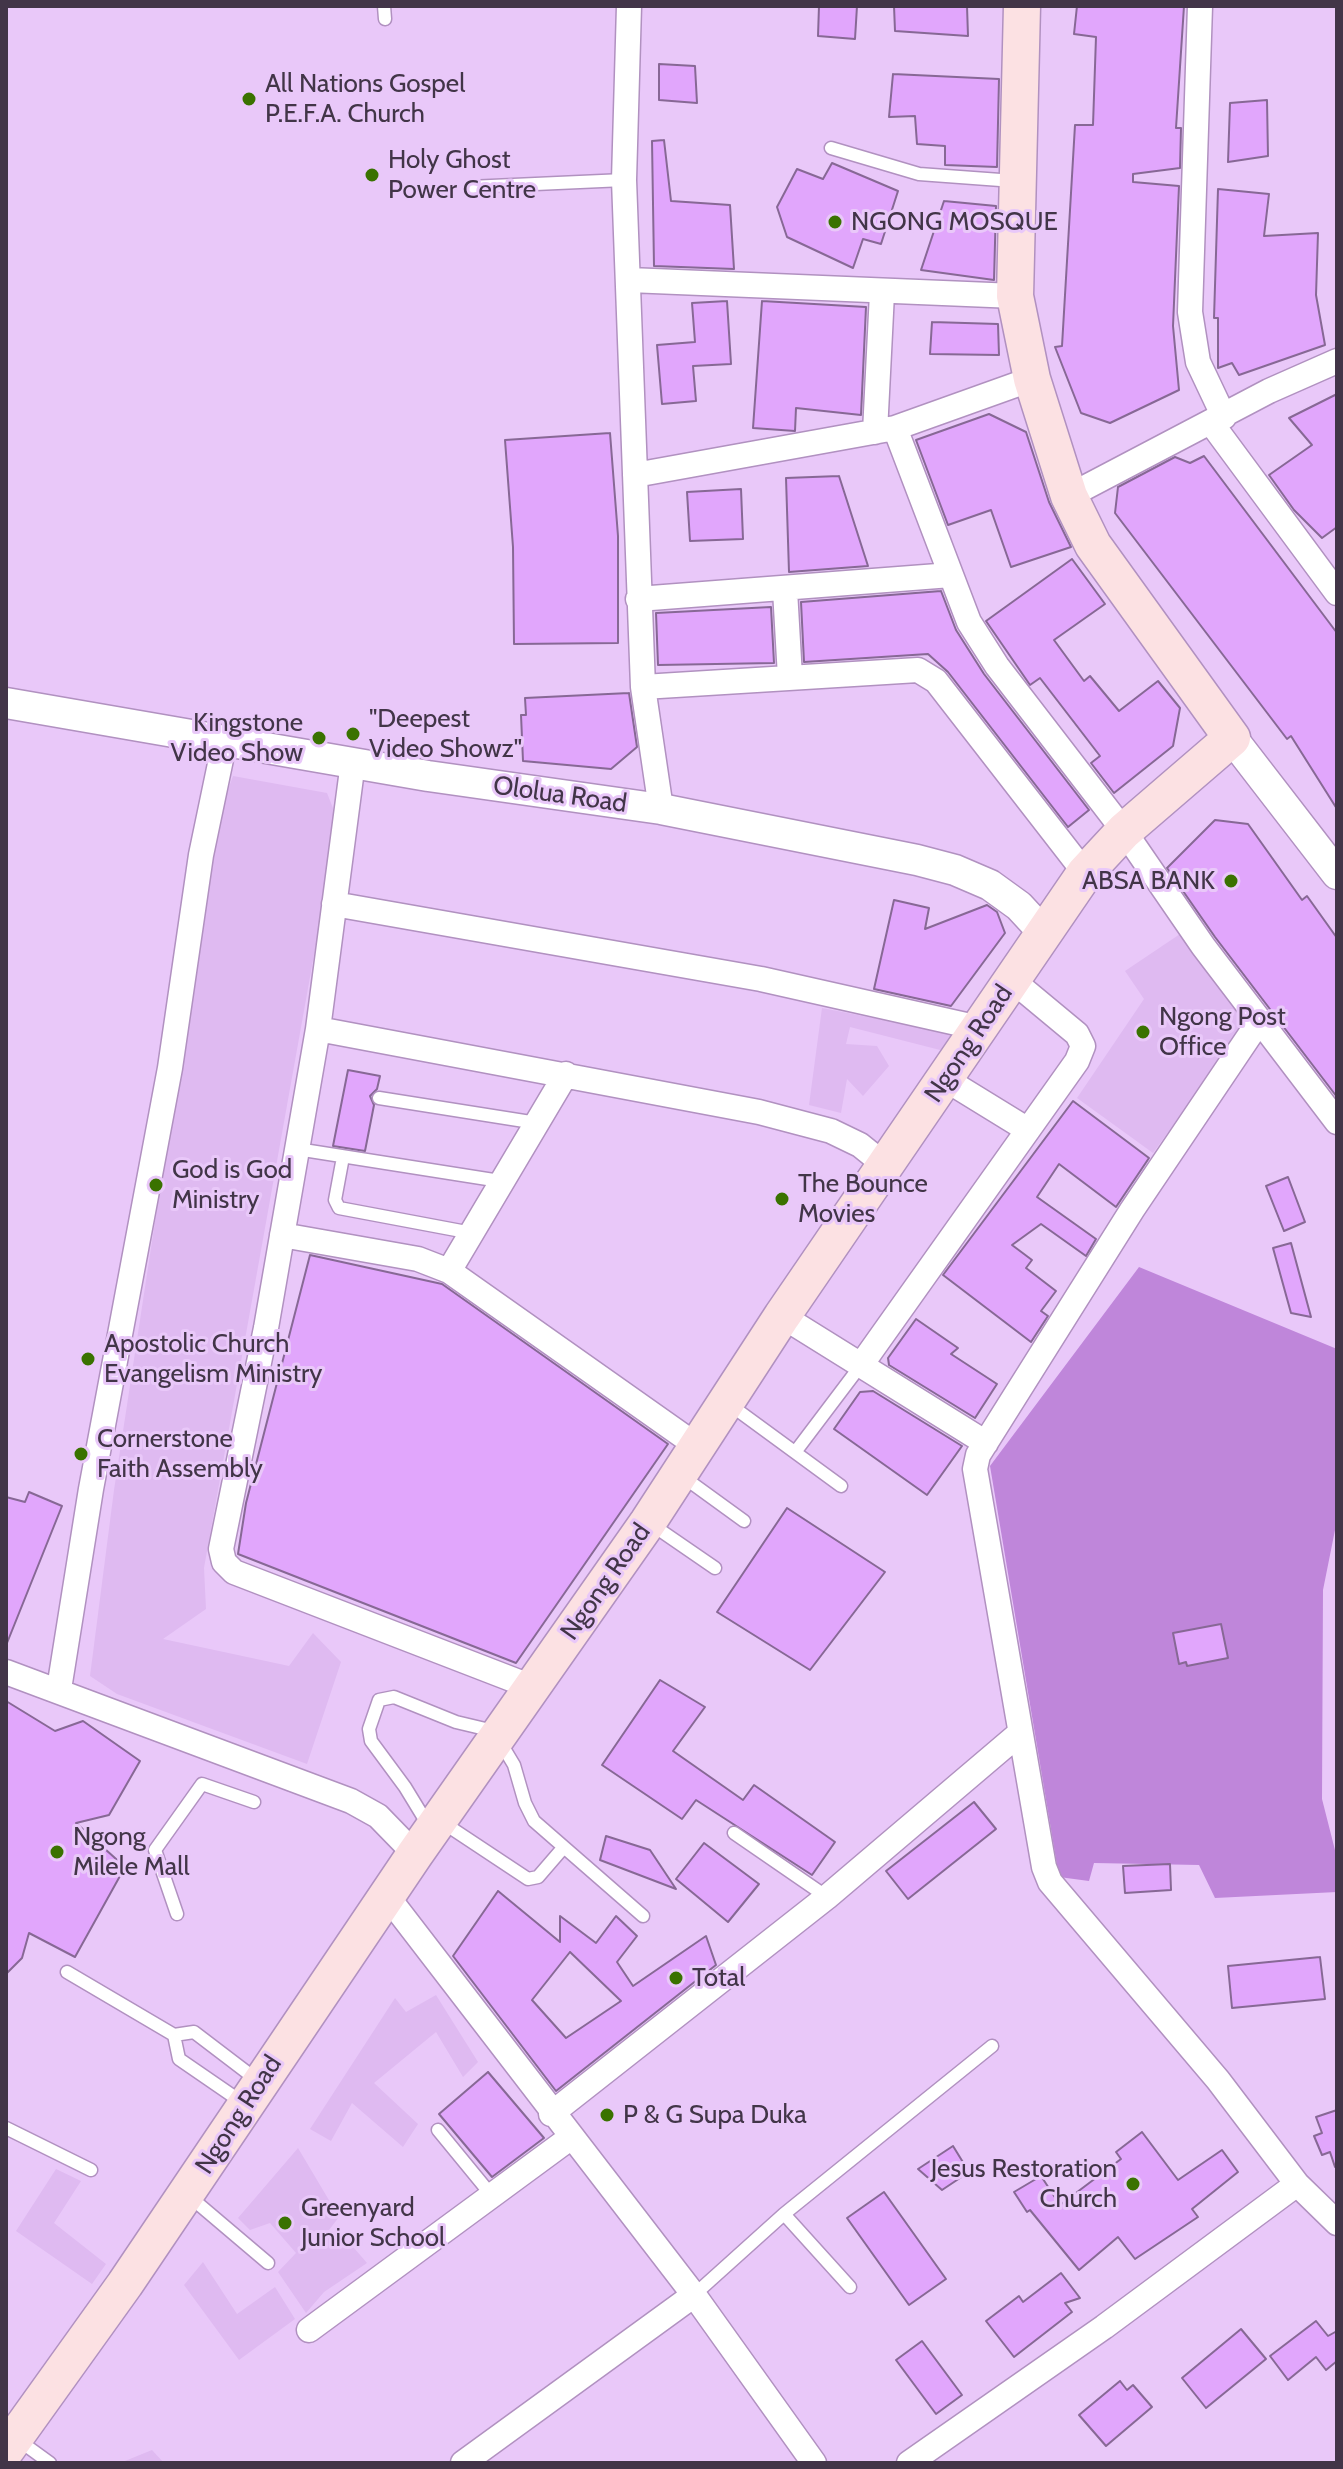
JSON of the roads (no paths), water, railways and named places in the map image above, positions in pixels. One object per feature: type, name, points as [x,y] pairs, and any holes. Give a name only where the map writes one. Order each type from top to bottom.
[{"type":"main road","points":[[1022,6],[1015,296],[1032,379],[1069,496],[1093,545],[1232,738]]},
{"type":"main road","name":"Ngong Road","points":[[10,2443],[186,2194],[428,1835],[648,1522],[782,1316],[1085,873],[1124,831],[1232,738]]},
{"type":"street","points":[[629,6],[624,180],[638,599],[643,687],[661,809]]},
{"type":"street","points":[[1200,6],[1190,312],[1198,362],[1218,420],[1337,593]]},
{"type":"street","points":[[629,280],[882,293],[1015,296]]},
{"type":"street","points":[[882,293],[885,430],[969,622],[997,666],[1124,831],[1203,946],[1337,1122]]},
{"type":"street","points":[[1069,496],[1335,365]]},
{"type":"street","points":[[635,475],[885,430],[1032,379]]},
{"type":"street","points":[[638,599],[951,575]]},
{"type":"street","points":[[785,590],[790,677]]},
{"type":"street","points":[[643,687],[907,670],[928,674],[1085,873]]},
{"type":"street","name":"Ololua Road","points":[[6,703],[353,762],[661,809],[955,870],[990,885],[1019,906],[1044,933]]},
{"type":"street","points":[[1232,738],[1337,874]]},
{"type":"street","points":[[59,1689],[91,1489],[170,1068],[201,855],[225,740]]},
{"type":"street","points":[[353,762],[318,1029],[221,1549],[224,1562],[234,1572],[532,1687]]},
{"type":"street","points":[[334,904],[761,979],[979,1028]]},
{"type":"street","points":[[861,1365],[1077,1061],[1083,1046],[1077,1034],[1012,980]]},
{"type":"street","points":[[1260,1020],[1132,1210],[978,1455],[976,1479],[1020,1733],[1050,1882],[1218,2080],[1297,2184],[1337,2223]]},
{"type":"street","points":[[318,1029],[759,1112],[831,1131],[860,1145],[886,1166]]},
{"type":"street","points":[[449,1271],[566,1074]]},
{"type":"street","points":[[945,1079],[1028,1130]]},
{"type":"street","points":[[282,1235],[418,1259],[449,1271],[688,1460]]},
{"type":"street","points":[[782,1316],[986,1443]]},
{"type":"street","points":[[6,1672],[59,1689],[351,1801],[378,1816],[428,1835]]},
{"type":"street","points":[[551,2114],[827,1897],[1020,1733]]},
{"type":"street","points":[[387,1896],[551,2114],[694,2295],[814,2463]]},
{"type":"street","points":[[309,2330],[570,2138]]},
{"type":"street","points":[[909,2463],[1104,2327],[1297,2184]]},
{"type":"street","points":[[463,2463],[694,2295]]},
{"type":"lane","points":[[831,148],[919,174],[1017,181]]},
{"type":"lane","points":[[469,187],[624,180]]},
{"type":"lane","points":[[379,1098],[537,1123]]},
{"type":"lane","points":[[297,1149],[500,1181]]},
{"type":"lane","points":[[343,1157],[335,1200],[339,1208],[472,1233]]},
{"type":"lane","points":[[796,1451],[861,1365]]},
{"type":"lane","points":[[726,1402],[841,1486]]},
{"type":"lane","points":[[688,1460],[744,1521]]},
{"type":"lane","points":[[648,1522],[715,1568]]},
{"type":"lane","points":[[563,1848],[538,1877],[528,1879],[428,1835],[405,1787],[371,1741],[369,1729],[379,1700],[394,1697],[456,1722],[499,1735],[514,1765],[525,1803],[534,1821],[643,1916]]},
{"type":"lane","points":[[177,1914],[155,1850],[202,1784],[254,1802]]},
{"type":"lane","points":[[734,1833],[827,1897]]},
{"type":"lane","points":[[67,1972],[174,2035],[194,2032],[253,2093]]},
{"type":"lane","points":[[174,2035],[179,2059],[253,2093]]},
{"type":"lane","points":[[694,2295],[784,2214],[992,2046]]},
{"type":"lane","points":[[6,2128],[91,2170]]},
{"type":"lane","points":[[438,2130],[493,2197]]},
{"type":"lane","points":[[186,2194],[268,2263]]},
{"type":"lane","points":[[784,2214],[850,2287]]},
{"type":"lane","points":[[10,2443],[50,2463]]},
{"type":"place","name":"All Nations Gospel P.E.F.A. Church","points":[[249,99]]},
{"type":"place","name":"Holy Ghost Power Centre","points":[[372,175]]},
{"type":"place","name":"NGONG MOSQUE","points":[[835,222]]},
{"type":"place","name":"\"Deepest Video Showz\"","points":[[353,734]]},
{"type":"place","name":"Kingstone Video Show","points":[[319,738]]},
{"type":"place","name":"ABSA BANK","points":[[1231,881]]},
{"type":"place","name":"Ngong Post Office","points":[[1143,1032]]},
{"type":"place","name":"God is God Ministry","points":[[156,1185]]},
{"type":"place","name":"The Bounce Movies","points":[[782,1199]]},
{"type":"place","name":"Apostolic Church Evangelism Ministry","points":[[88,1359]]},
{"type":"place","name":"Cornerstone Faith Assembly","points":[[81,1454]]},
{"type":"place","name":"Ngong Milele Mall","points":[[57,1852]]},
{"type":"place","name":"Total","points":[[676,1978]]},
{"type":"place","name":"P & G Supa Duka","points":[[607,2115]]},
{"type":"place","name":"Jesus Restoration Church","points":[[1133,2184]]},
{"type":"place","name":"Greenyard Junior School","points":[[285,2223]]}]
